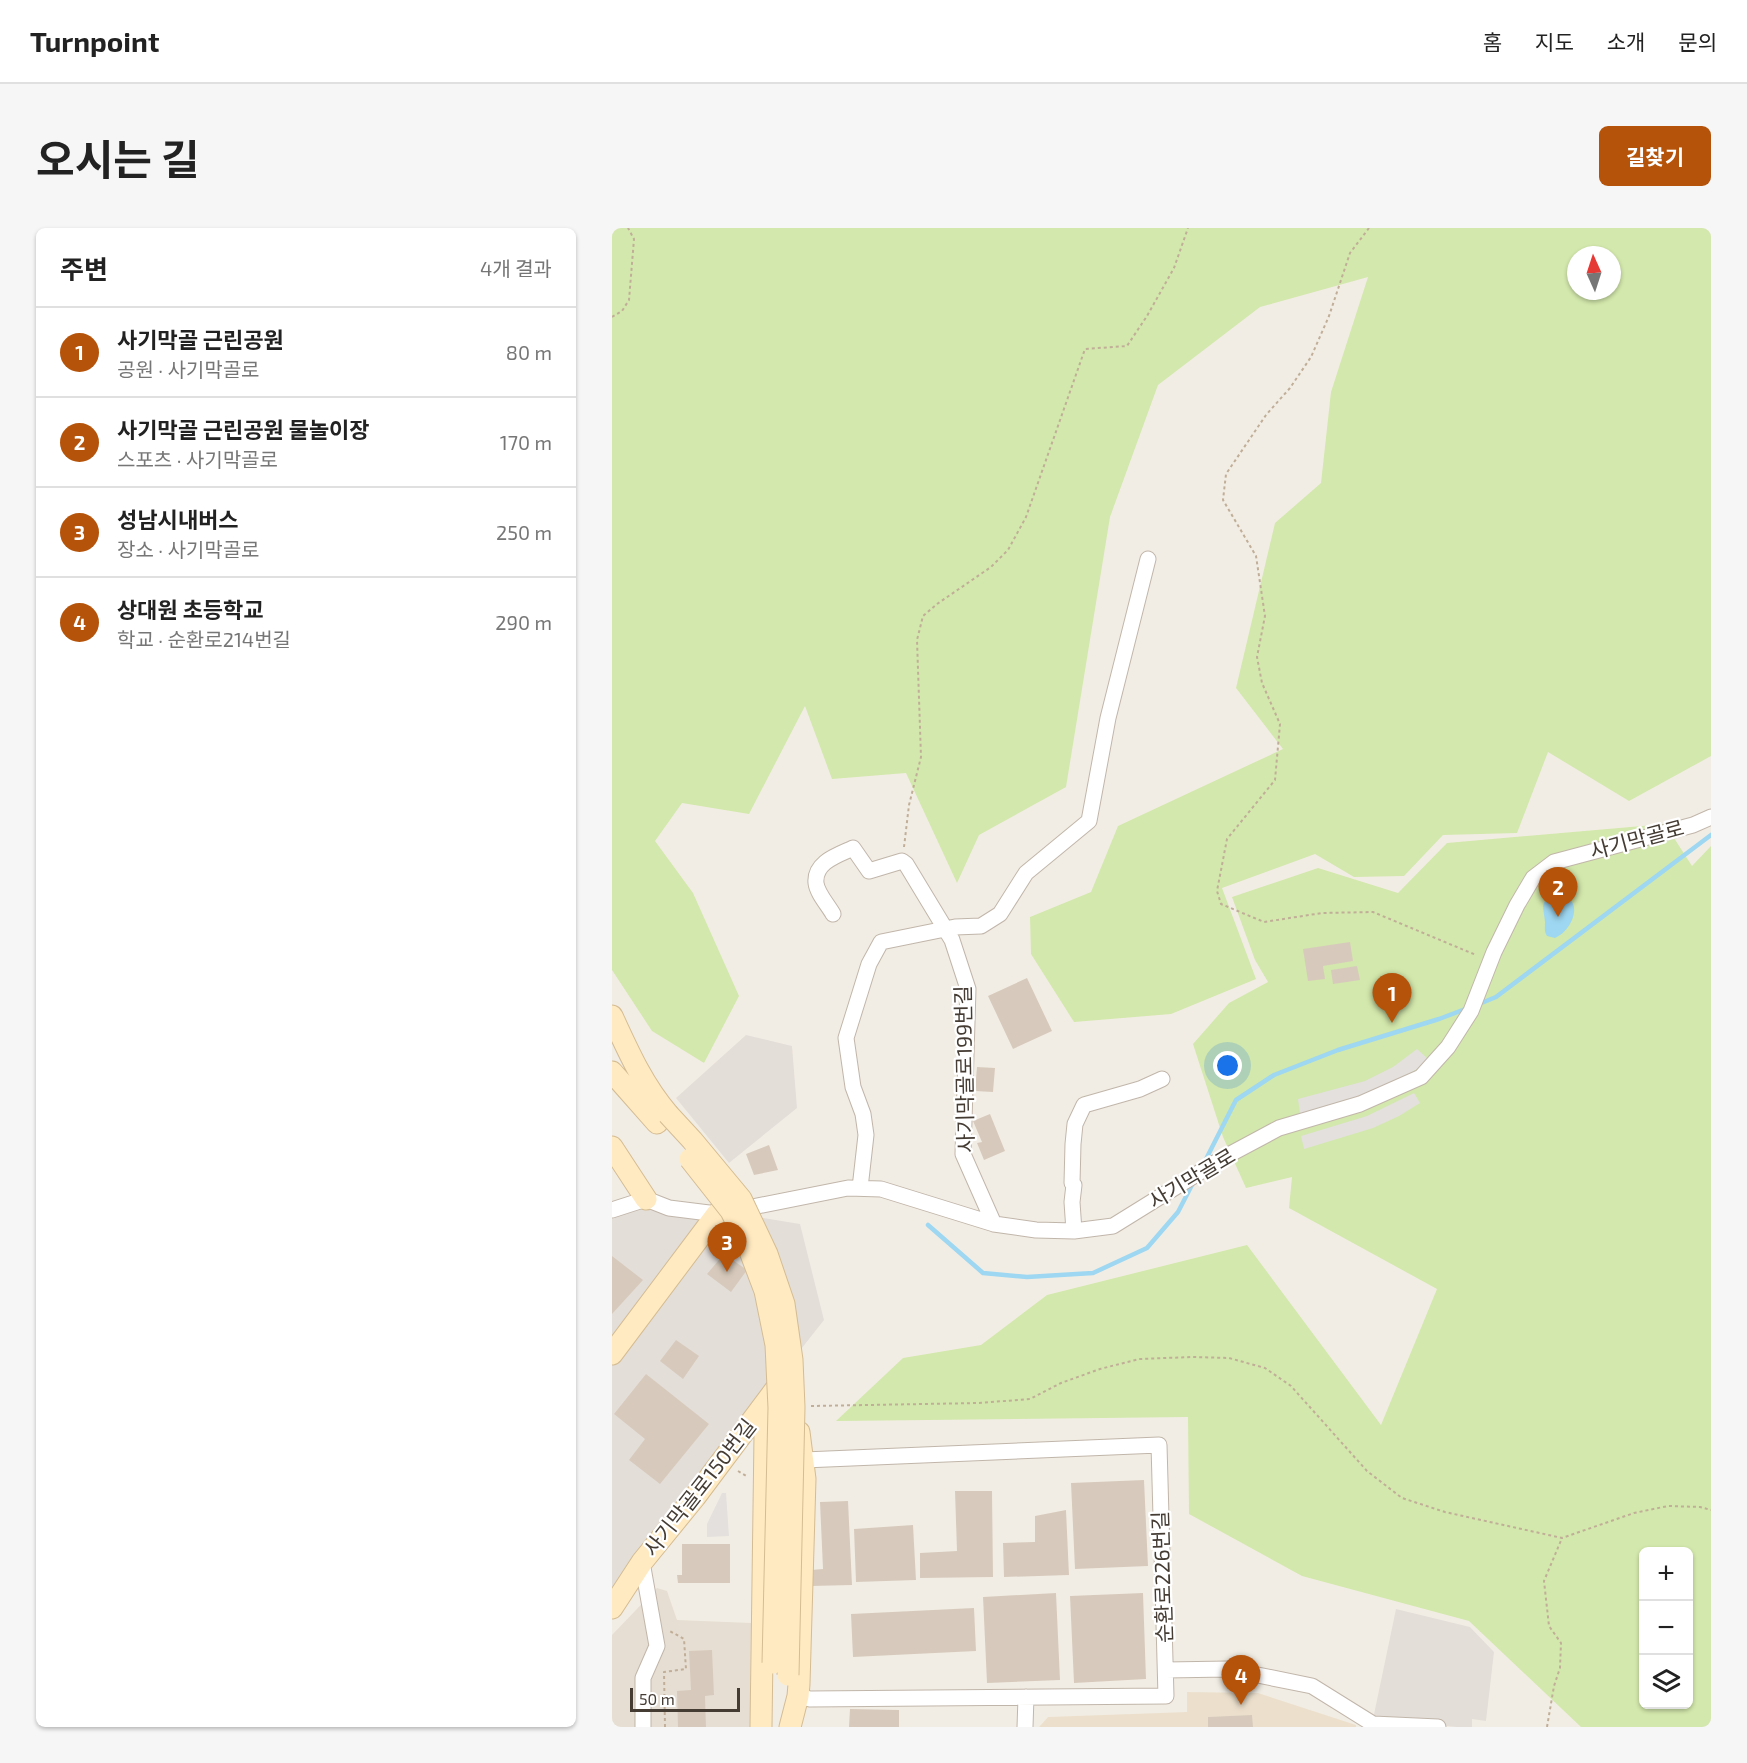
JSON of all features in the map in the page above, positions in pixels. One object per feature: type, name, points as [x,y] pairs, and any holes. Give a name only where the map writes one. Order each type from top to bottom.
[{"type":"main road","points":[[612,1016],[662,1119]]},
{"type":"main road","points":[[612,1072],[662,1119],[692,1140],[741,1199],[767,1254],[784,1305],[792,1360],[794,1407],[780,1675],[772,1727]]},
{"type":"main road","points":[[612,1147],[646,1198]]},
{"type":"main road","points":[[742,1208],[757,1238],[779,1297],[804,1460],[798,1696],[788,1727]]},
{"type":"main road","points":[[612,1354],[717,1214]]},
{"type":"main road","points":[[760,1727],[765,1436],[790,1370]]},
{"type":"main road","name":"사기막골로150번길","points":[[612,1608],[642,1562],[695,1497],[790,1370]]},
{"type":"main road","points":[[780,1675],[788,1727]]},
{"type":"street","points":[[860,1188],[866,1135],[863,1114],[853,1087],[846,1038],[869,964],[881,942],[950,928],[981,926],[1000,914],[1026,873],[1089,821],[1113,698],[1148,559]]},
{"type":"street","name":"사기막골로","points":[[717,1214],[848,1188],[860,1188],[881,1189],[994,1224],[1036,1230],[1074,1231],[1113,1226],[1221,1160],[1279,1128],[1360,1104],[1421,1077],[1448,1047],[1471,1011],[1517,905],[1533,878],[1554,862],[1693,825],[1711,817]]},
{"type":"street","points":[[832,914],[816,884],[818,872],[824,862],[853,848],[869,871],[902,861]]},
{"type":"street","name":"사기막골로199번길","points":[[902,861],[950,928],[968,989],[963,1154],[994,1224]]},
{"type":"street","points":[[1074,1231],[1071,1202],[1074,1185],[1072,1183],[1072,1144],[1075,1124],[1084,1105],[1140,1089],[1162,1079]]},
{"type":"street","points":[[612,1210],[646,1198],[669,1208],[717,1214]]},
{"type":"street","name":"순환로226번길","points":[[798,1696],[810,1699],[1166,1696],[1158,1445],[804,1460]]},
{"type":"street","points":[[642,1562],[657,1646],[643,1678],[643,1727]]},
{"type":"street","points":[[1166,1670],[1228,1669],[1312,1686],[1373,1724],[1438,1727]]},
{"type":"street","points":[[1025,1727],[1026,1697]]},
{"type":"path","points":[[612,317],[622,311],[628,300],[634,239],[628,228]]},
{"type":"path","points":[[902,861],[909,805],[921,757],[917,640],[923,616],[991,567],[1008,550],[1026,517],[1085,349],[1126,346],[1147,316],[1174,268],[1188,228]]},
{"type":"path","points":[[1369,228],[1350,253],[1329,316],[1311,357],[1290,388],[1266,415],[1226,474],[1222,500],[1256,556],[1265,616],[1257,657],[1262,683],[1280,724],[1275,780],[1227,839],[1217,891],[1221,904],[1264,922],[1322,913],[1373,912],[1491,961]]},
{"type":"path","points":[[795,1406],[979,1403],[1030,1399],[1061,1383],[1100,1369],[1139,1359],[1229,1358],[1265,1368],[1291,1386],[1367,1471],[1402,1498],[1445,1512],[1563,1538],[1634,1513],[1668,1506],[1700,1507],[1711,1510]]},
{"type":"path","points":[[728,1473],[739,1471],[755,1484]]},
{"type":"path","points":[[1547,1727],[1554,1686],[1560,1668],[1561,1643],[1549,1626],[1544,1581],[1563,1538]]},
{"type":"shaded area","points":[[746,1035],[792,1046],[797,1108],[729,1163],[676,1098]]},
{"type":"shaded area","points":[[1417,1049],[1428,1059],[1420,1067],[1383,1090],[1300,1114],[1298,1099],[1365,1081],[1393,1067]]},
{"type":"shaded area","points":[[1414,1093],[1420,1103],[1399,1116],[1373,1128],[1304,1149],[1301,1136],[1367,1116]]},
{"type":"shaded area","points":[[646,1199],[800,1224],[824,1320],[612,1589],[612,1210]]},
{"type":"shaded area","points":[[722,1493],[726,1493],[729,1536],[707,1537],[707,1524]]},
{"type":"shaded area","points":[[657,1588],[667,1591],[677,1620],[751,1623],[750,1727],[612,1727],[612,1635]]},
{"type":"shaded area","points":[[1396,1609],[1470,1627],[1494,1652],[1486,1721],[1472,1719],[1472,1727],[1457,1727],[1373,1719]]},
{"type":"shaded area","points":[[1187,1692],[1258,1693],[1356,1725],[1356,1727],[1039,1727],[1048,1717],[1187,1712]]},
{"type":"green space","points":[[612,228],[1711,228],[1711,756],[1629,801],[1548,752],[1517,833],[1443,835],[1404,876],[1354,877],[1315,854],[1222,888],[1256,979],[1171,1014],[1074,1022],[1031,954],[1030,917],[1091,892],[1118,826],[1283,749],[1236,688],[1275,523],[1321,483],[1331,392],[1368,277],[1260,307],[1158,385],[1110,517],[1066,787],[979,835],[957,883],[906,773],[832,779],[805,706],[749,814],[682,803],[655,841],[693,893],[739,996],[704,1063],[652,1031],[612,970]]},
{"type":"green space","points":[[1665,824],[1692,866],[1711,846],[1711,1727],[1581,1727],[1469,1621],[1302,1576],[1189,1514],[1188,1417],[836,1421],[903,1358],[981,1345],[1047,1295],[1247,1245],[1381,1425],[1437,1289],[1289,1208],[1292,1177],[1246,1188],[1223,1137],[1193,1044],[1229,1003],[1268,982],[1255,960],[1232,897],[1318,868],[1398,893],[1447,843]]},
{"type":"water","points":[[1556,895],[1566,897],[1571,901],[1574,914],[1567,928],[1555,938],[1546,934],[1543,905],[1550,897]]},
{"type":"building","points":[[1350,942],[1353,961],[1323,966],[1325,979],[1308,981],[1303,949]]},
{"type":"building","points":[[1357,966],[1360,980],[1333,984],[1331,970]]},
{"type":"building","points":[[1027,978],[1052,1031],[1013,1049],[988,996]]},
{"type":"building","points":[[977,1067],[995,1068],[993,1092],[975,1091]]},
{"type":"building","points":[[990,1114],[1005,1151],[984,1160],[977,1143],[982,1142],[973,1121]]},
{"type":"building","points":[[769,1145],[778,1170],[754,1175],[746,1154]]},
{"type":"building","points":[[724,1254],[747,1270],[731,1292],[707,1274]]},
{"type":"building","points":[[612,1256],[643,1280],[612,1314]]},
{"type":"building","points":[[676,1340],[699,1356],[683,1379],[660,1361]]},
{"type":"building","points":[[646,1374],[709,1424],[660,1484],[629,1460],[645,1439],[614,1414]]},
{"type":"building","points":[[1144,1480],[1148,1566],[1075,1569],[1071,1483]]},
{"type":"building","points":[[955,1491],[992,1491],[993,1577],[920,1578],[920,1553],[957,1551]]},
{"type":"building","points":[[848,1501],[852,1585],[811,1586],[811,1570],[823,1569],[820,1502]]},
{"type":"building","points":[[1066,1510],[1069,1575],[1004,1577],[1003,1543],[1035,1542],[1035,1516]]},
{"type":"building","points":[[913,1525],[916,1580],[856,1582],[854,1529]]},
{"type":"building","points":[[682,1544],[730,1544],[730,1583],[678,1583],[677,1575],[682,1575]]},
{"type":"building","points":[[1056,1593],[1060,1680],[987,1683],[983,1597]]},
{"type":"building","points":[[1143,1593],[1146,1679],[1074,1683],[1070,1596]]},
{"type":"building","points":[[974,1608],[976,1651],[853,1657],[851,1614]]},
{"type":"building","points":[[712,1650],[714,1695],[705,1696],[706,1727],[678,1727],[677,1691],[691,1690],[689,1651]]},
{"type":"building","points":[[850,1709],[899,1710],[899,1727],[849,1727]]},
{"type":"building","points":[[1252,1715],[1253,1727],[1208,1727],[1208,1717]]},
{"type":"waterway","points":[[1479,1004],[1496,997],[1711,835]]},
{"type":"waterway","points":[[1204,1163],[1236,1100],[1274,1075],[1338,1050],[1468,1008]]},
{"type":"waterway","points":[[928,1225],[983,1273],[1027,1277],[1093,1273],[1147,1248],[1178,1212],[1194,1181]]},
{"type":"place","name":"사기막골 근린공원 물놀이장","points":[[1558,917]]},
{"type":"place","name":"사기막골 근린공원","points":[[1392,1023]]},
{"type":"place","name":"성남시내버스","points":[[727,1272]]},
{"type":"place","name":"상대원 초등학교","points":[[1241,1705]]}]
